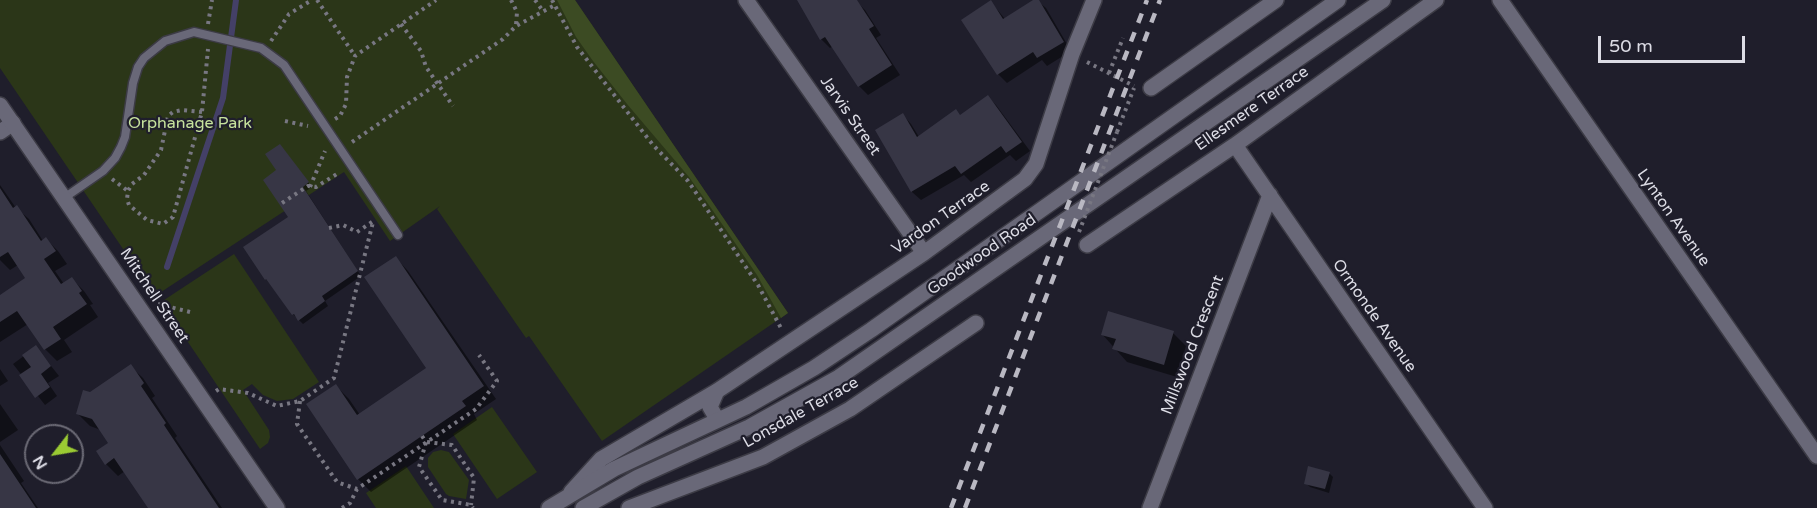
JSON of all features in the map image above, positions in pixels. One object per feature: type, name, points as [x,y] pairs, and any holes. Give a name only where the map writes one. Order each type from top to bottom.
[{"type":"street","name":"Jarvis Street","points":[[746,0],[924,253]]},
{"type":"street","name":"Vardon Terrace","points":[[567,497],[601,459],[717,391],[924,253],[1025,179],[1036,164],[1072,54],[1094,0]]},
{"type":"street","points":[[1151,88],[1276,0]]},
{"type":"street","name":"Goodwood Road","points":[[549,508],[614,469],[746,407],[871,330],[1338,0]]},
{"type":"street","name":"Goodwood Road","points":[[583,508],[638,477],[749,427],[838,376],[1383,0]]},
{"type":"street","name":"Ellesmere Terrace","points":[[1083,238],[1235,145],[1436,0]]},
{"type":"street","name":"Lynton Avenue","points":[[1500,0],[1817,456]]},
{"type":"street","name":"Mitchell Street","points":[[0,105],[277,508]]},
{"type":"street","points":[[0,132],[13,123]]},
{"type":"street","name":"Ormonde Avenue","points":[[1235,145],[1485,508]]},
{"type":"street","name":"Millswood Crescent","points":[[1150,508],[1270,195]]},
{"type":"street","name":"Lonsdale Terrace","points":[[629,508],[763,457],[850,409],[976,323]]},
{"type":"street","points":[[717,391],[710,406],[717,419]]},
{"type":"lane","points":[[64,198],[103,171],[122,147],[133,83],[138,67],[144,58],[173,37],[194,32],[247,44],[265,51],[284,65],[398,235]]},
{"type":"path","points":[[202,112],[182,110],[168,116],[161,150],[144,175],[132,184],[128,191],[129,205],[147,220],[164,224],[173,217],[202,112],[208,54],[207,34],[212,0]]},
{"type":"path","points":[[265,51],[289,14],[312,0]]},
{"type":"path","points":[[317,0],[356,56]]},
{"type":"path","points":[[314,134],[340,116],[346,104],[347,77],[356,56],[436,0]]},
{"type":"path","points":[[536,0],[543,11]]},
{"type":"path","points":[[552,0],[577,47],[653,145],[688,181],[758,285],[789,343]]},
{"type":"path","points":[[513,1],[517,12],[516,26]]},
{"type":"path","points":[[340,149],[503,39],[516,26],[555,5]]},
{"type":"path","points":[[401,24],[421,51],[426,67],[453,106]]},
{"type":"path","points":[[1109,73],[1123,38]]},
{"type":"path","points":[[1072,54],[1134,86],[1151,88]]},
{"type":"path","points":[[1083,238],[1134,86]]},
{"type":"path","points":[[285,121],[308,126],[326,151],[310,186]]},
{"type":"path","points":[[282,203],[308,186],[316,187],[351,165]]},
{"type":"path","points":[[329,228],[343,225],[357,232],[384,214]]},
{"type":"path","points":[[203,399],[219,389],[248,393],[277,405],[300,401],[334,378],[373,222]]},
{"type":"path","points":[[157,303],[190,312]]},
{"type":"path","points":[[342,508],[350,502],[357,489],[476,409],[497,381],[478,355]]},
{"type":"path","points":[[300,401],[297,424],[337,482],[357,489]]},
{"type":"path","points":[[422,436],[426,442],[419,467],[442,500],[472,506],[474,477],[452,444],[426,442]]},
{"type":"green space","name":"Orphanage Park","points":[[0,0],[575,0],[788,313],[602,441],[529,336],[526,338],[437,209],[440,206],[390,241],[344,172],[155,296],[0,68]]},
{"type":"green space","points":[[557,0],[575,0],[788,313],[781,318],[757,275],[711,208],[689,177],[593,61],[576,37]]},
{"type":"green space","points":[[234,254],[319,382],[293,399],[277,401],[263,395],[252,384],[243,390],[269,430],[268,443],[260,449],[161,302]]},
{"type":"green space","points":[[492,407],[537,472],[497,499],[453,434]]},
{"type":"green space","points":[[441,450],[449,452],[469,480],[466,499],[446,494],[428,467],[428,458],[433,452]]},
{"type":"green space","points":[[406,466],[434,508],[376,508],[366,493]]},
{"type":"building","points":[[797,0],[857,0],[874,26],[869,29],[892,65],[858,87],[825,37],[820,40]]},
{"type":"building","points":[[991,0],[1003,19],[1033,0],[1039,0],[1064,42],[1037,58],[1033,52],[997,75],[961,20]]},
{"type":"building","points":[[988,95],[1022,142],[1006,153],[1001,146],[961,174],[955,166],[911,192],[875,130],[903,113],[917,137],[956,109],[960,115]]},
{"type":"building","points":[[280,144],[309,182],[303,187],[358,271],[322,296],[325,301],[298,321],[265,280],[243,247],[288,217],[263,180],[276,170],[265,154]]},
{"type":"building","points":[[0,188],[13,208],[17,205],[41,241],[46,237],[56,251],[44,259],[61,284],[72,277],[82,291],[79,293],[87,304],[53,327],[61,339],[44,350],[17,311],[0,322],[0,295],[25,278],[8,252],[0,257]]},
{"type":"building","points":[[396,256],[484,386],[462,401],[466,406],[357,480],[306,404],[336,384],[357,415],[426,368],[364,277]]},
{"type":"building","points":[[1108,311],[1174,331],[1164,365],[1112,349],[1116,339],[1101,335]]},
{"type":"building","points":[[36,345],[51,366],[41,374],[50,387],[35,398],[19,375],[31,367],[22,355]]},
{"type":"building","points":[[131,364],[144,383],[141,386],[166,423],[164,425],[219,508],[148,508],[114,458],[105,465],[96,451],[108,443],[92,419],[76,414],[83,390],[90,392]]},
{"type":"building","points":[[0,454],[36,508],[0,508]]},
{"type":"building","points":[[1308,466],[1330,472],[1325,489],[1304,484]]},
{"type":"waterway","points":[[167,267],[223,98],[236,0]]},
{"type":"railway","points":[[951,508],[1147,0]]},
{"type":"railway","points":[[965,508],[1160,0]]}]
